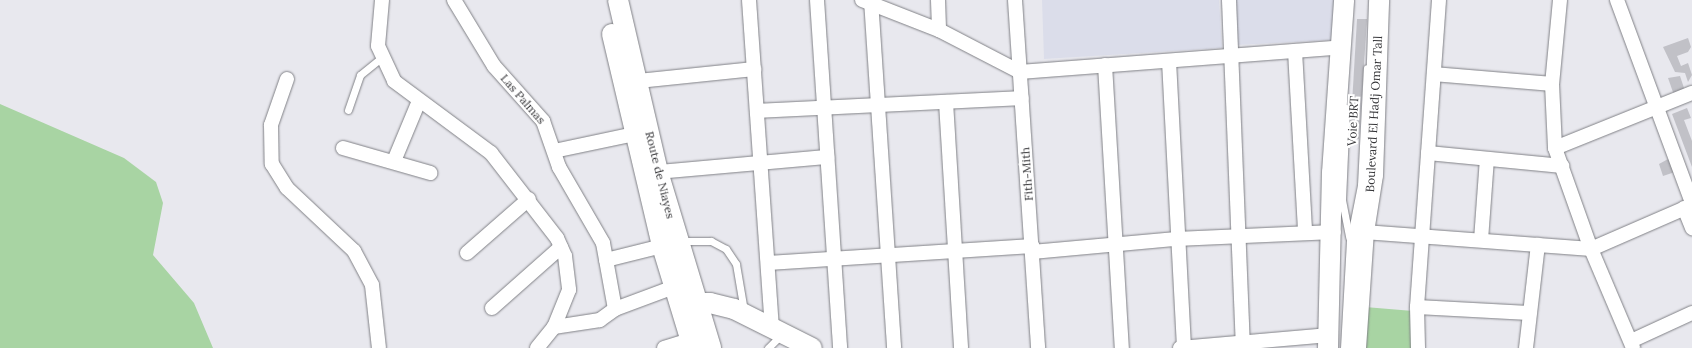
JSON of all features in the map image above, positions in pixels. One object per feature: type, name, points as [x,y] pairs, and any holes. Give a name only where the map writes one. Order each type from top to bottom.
[{"type":"main road","name":"Route de Niayes","points":[[604,0],[635,134],[669,244],[683,297],[692,344]]},
{"type":"main road","name":"Route de Niayes","points":[[618,0],[658,172],[669,244],[683,297],[711,348]]},
{"type":"main road","name":"Boulevard El Hadj Omar Tall","points":[[1344,0],[1342,47],[1332,173],[1349,235],[1356,348]]},
{"type":"main road","name":"Boulevard El Hadj Omar Tall","points":[[1329,342],[1349,235],[1373,176],[1379,0]]},
{"type":"main road","points":[[683,297],[717,304],[744,314],[778,330],[807,347]]},
{"type":"street","points":[[382,0],[378,46],[381,58],[394,81],[418,101],[491,153],[529,199],[561,247],[570,283],[554,327],[537,348]]},
{"type":"street","name":"Las Palmas","points":[[454,0],[494,66],[544,121],[554,151],[603,243],[615,309]]},
{"type":"street","points":[[749,0],[768,263],[778,330]]},
{"type":"street","points":[[817,0],[840,348]]},
{"type":"street","points":[[938,0],[939,30]]},
{"type":"street","name":"Fith-Mith","points":[[1016,0],[1038,348]]},
{"type":"street","points":[[1229,0],[1244,342]]},
{"type":"street","points":[[1418,348],[1417,307],[1439,0]]},
{"type":"street","points":[[1560,0],[1552,84],[1555,148],[1591,249],[1632,345],[1692,313]]},
{"type":"street","points":[[894,348],[877,105],[868,1],[939,30],[1020,72],[1342,47]]},
{"type":"street","points":[[1620,1],[1689,205],[1692,228]]},
{"type":"street","points":[[1295,51],[1306,232]]},
{"type":"street","points":[[1169,61],[1176,240],[1184,348]]},
{"type":"street","points":[[1106,65],[1122,348]]},
{"type":"street","points":[[638,81],[754,69]]},
{"type":"street","points":[[1434,74],[1552,84]]},
{"type":"street","points":[[287,78],[271,125],[269,144],[272,164],[287,188],[354,251],[372,284],[379,348]]},
{"type":"street","points":[[1555,148],[1656,106],[1692,93]]},
{"type":"street","points":[[757,111],[1022,98]]},
{"type":"street","points":[[394,161],[418,101]]},
{"type":"street","points":[[946,102],[961,348]]},
{"type":"street","points":[[554,151],[635,134]]},
{"type":"street","points":[[343,148],[394,161],[430,173]]},
{"type":"street","points":[[1428,153],[1562,166]]},
{"type":"street","points":[[658,172],[827,157]]},
{"type":"street","points":[[1481,240],[1487,159]]},
{"type":"street","points":[[467,253],[529,199]]},
{"type":"street","points":[[768,263],[956,251],[1116,245],[1306,232],[1349,235],[1422,236],[1591,249],[1689,205]]},
{"type":"street","points":[[606,260],[669,244]]},
{"type":"street","points":[[1526,348],[1538,245]]},
{"type":"street","points":[[492,308],[561,247]]},
{"type":"street","points":[[554,327],[600,320],[615,309],[683,297]]},
{"type":"street","points":[[1417,307],[1529,313]]},
{"type":"street","points":[[1180,348],[1244,342],[1329,342]]},
{"type":"street","points":[[664,348],[692,344]]},
{"type":"lane","name":"Voie BRT","points":[[1348,80],[1353,0]]},
{"type":"lane","name":"Voie BRT","points":[[1344,348],[1349,235],[1361,185],[1372,0]]},
{"type":"lane","points":[[348,110],[360,75],[381,58]]},
{"type":"lane","name":"Voie BRT","points":[[1347,96],[1342,200],[1349,235]]},
{"type":"lane","points":[[669,244],[711,241],[726,249],[736,264],[744,314]]},
{"type":"lane","points":[[768,348],[778,330]]},
{"type":"shaded area","points":[[1042,0],[1219,0],[1222,48],[1044,59]]},
{"type":"shaded area","points":[[1234,0],[1335,0],[1334,40],[1235,45]]},
{"type":"green space","points":[[0,104],[124,158],[156,182],[163,203],[153,255],[194,303],[213,348],[0,348]]},
{"type":"green space","points":[[1365,307],[1413,311],[1414,348],[1359,348]]},
{"type":"building","points":[[1357,19],[1367,19],[1359,139],[1350,138]]},
{"type":"building","points":[[1688,38],[1691,47],[1688,52],[1677,56],[1681,66],[1688,63],[1692,75],[1688,82],[1685,73],[1675,72],[1663,47]]},
{"type":"building","points":[[1680,76],[1685,91],[1674,95],[1668,78]]},
{"type":"building","points":[[1687,108],[1691,118],[1684,120],[1692,141],[1692,167],[1672,114]]},
{"type":"building","points":[[1670,158],[1675,172],[1663,176],[1659,164]]}]
